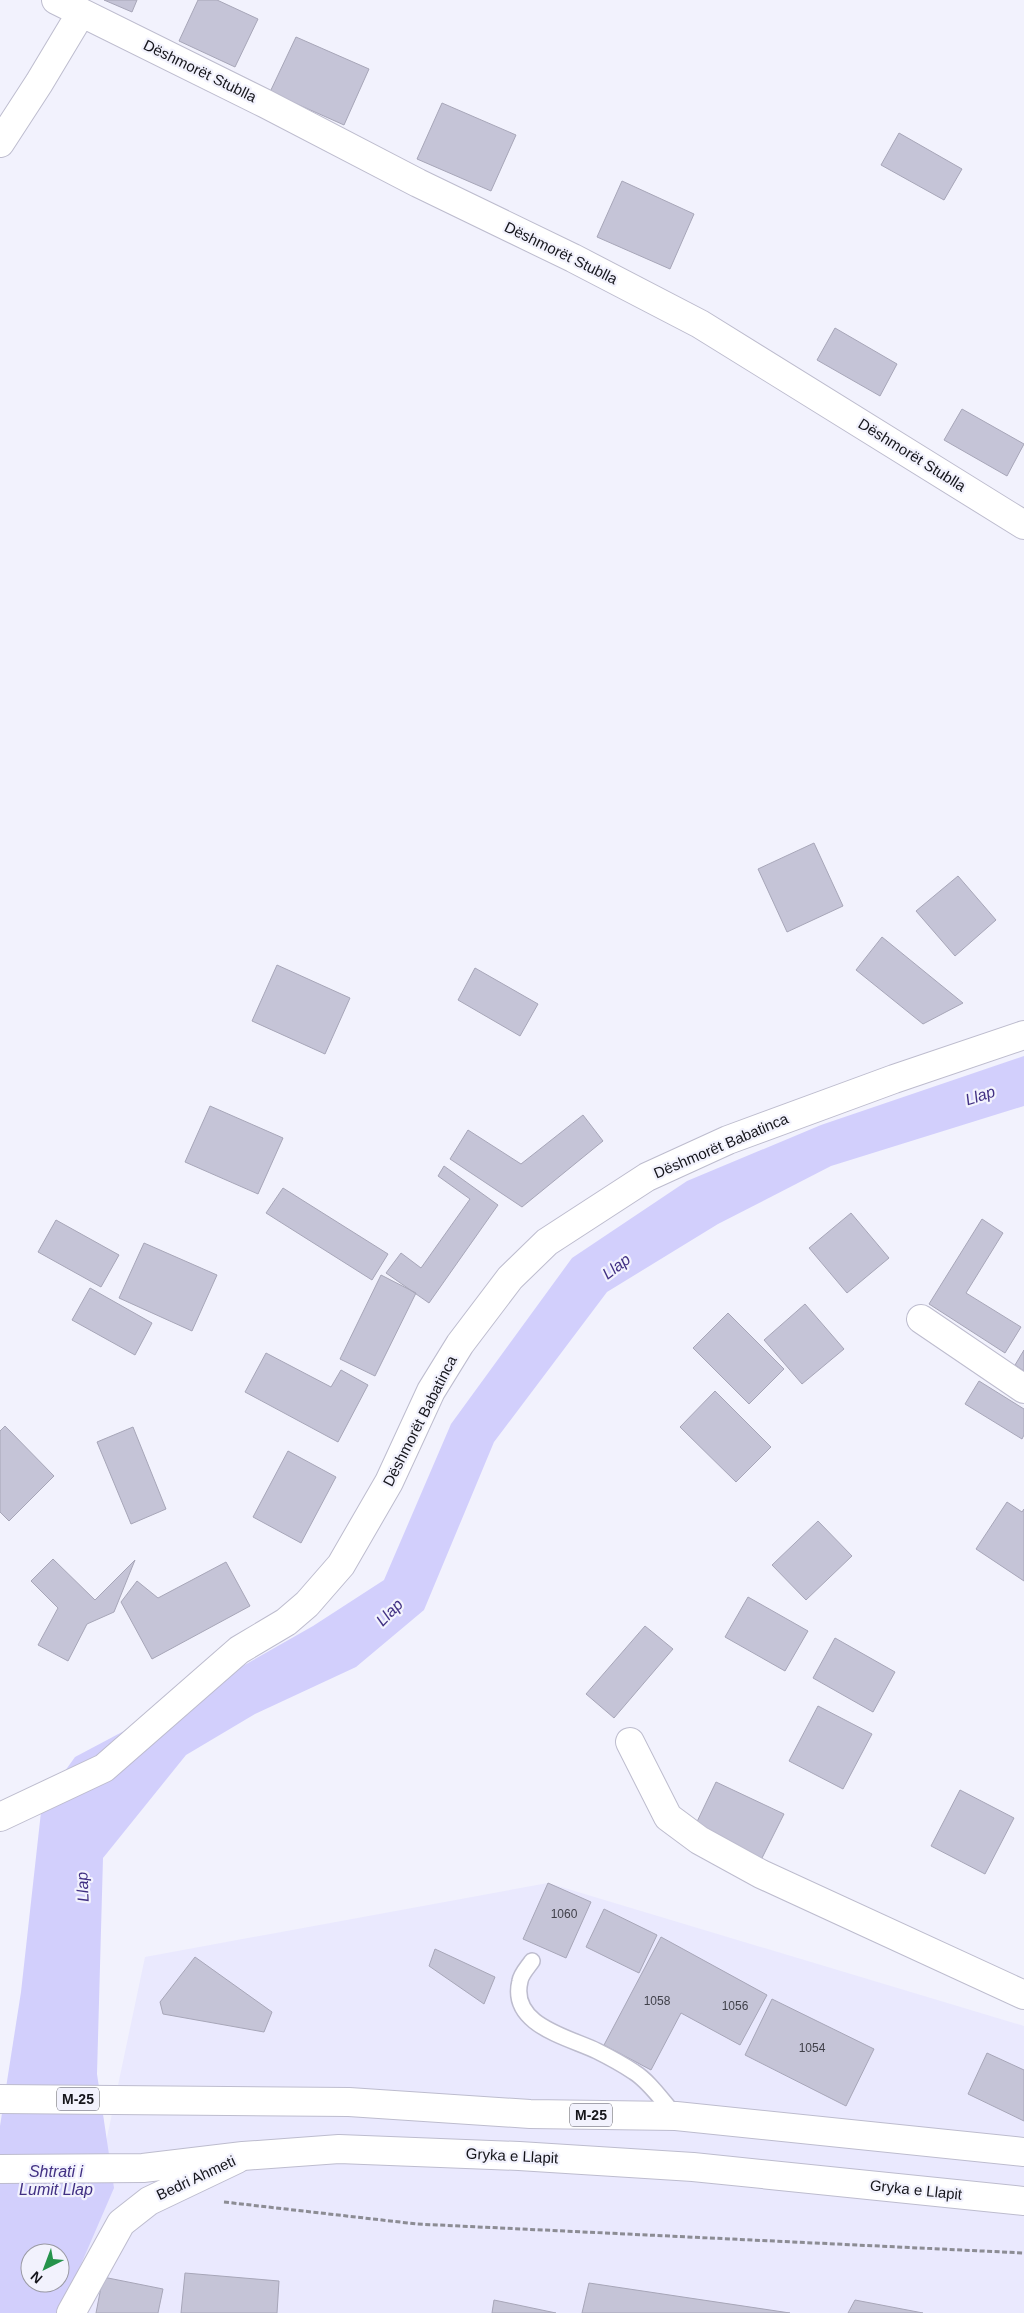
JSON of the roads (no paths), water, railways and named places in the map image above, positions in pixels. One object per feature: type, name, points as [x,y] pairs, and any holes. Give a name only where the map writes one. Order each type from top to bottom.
[{"type":"street","name":"Dëshmorët Stublla","points":[[56,0],[266,104],[418,183],[573,258],[700,324],[1024,525]]},
{"type":"street","points":[[0,143],[81,13]]},
{"type":"street","name":"Dëshmorët Babatinca","points":[[0,1818],[104,1768],[239,1650],[286,1622],[307,1604],[341,1565],[389,1482],[432,1391],[460,1344],[510,1278],[547,1242],[647,1177],[728,1140],[894,1079],[1024,1035]]},
{"type":"street","points":[[921,1319],[1024,1389]]},
{"type":"street","points":[[630,1742],[668,1817],[699,1840],[761,1874],[1024,1995]]},
{"type":"street","name":"M-25","points":[[0,2099],[349,2102],[530,2114],[676,2116],[1024,2152]]},
{"type":"street","name":"Gryka e Llapit","points":[[0,2169],[143,2168],[243,2156],[339,2149],[519,2156],[693,2167],[1024,2200]]},
{"type":"street","name":"Bedri Ahmeti","points":[[71,2313],[121,2223],[150,2201],[243,2156]]},
{"type":"lane","points":[[532,1961],[520,1979],[519,1991],[521,2002],[534,2021],[543,2028],[597,2051],[636,2073],[676,2116]]},
{"type":"water","name":"Shtrati i Lumit Llap","points":[[1024,1056],[1024,1106],[831,1166],[718,1224],[607,1292],[494,1442],[424,1610],[356,1667],[255,1714],[186,1755],[103,1858],[97,2074],[114,2188],[70,2290],[70,2243],[20,2243],[20,2293],[69,2293],[60,2313],[0,2313],[0,2126],[21,1992],[42,1803],[75,1757],[190,1696],[313,1626],[384,1580],[451,1424],[572,1258],[687,1181],[821,1125]]},
{"type":"water label","name":"Llap","points":[[980,1095]]},
{"type":"water label","name":"Llap","points":[[616,1266]]},
{"type":"water label","name":"Llap","points":[[389,1612]]},
{"type":"water label","name":"Llap","points":[[82,1887]]}]
